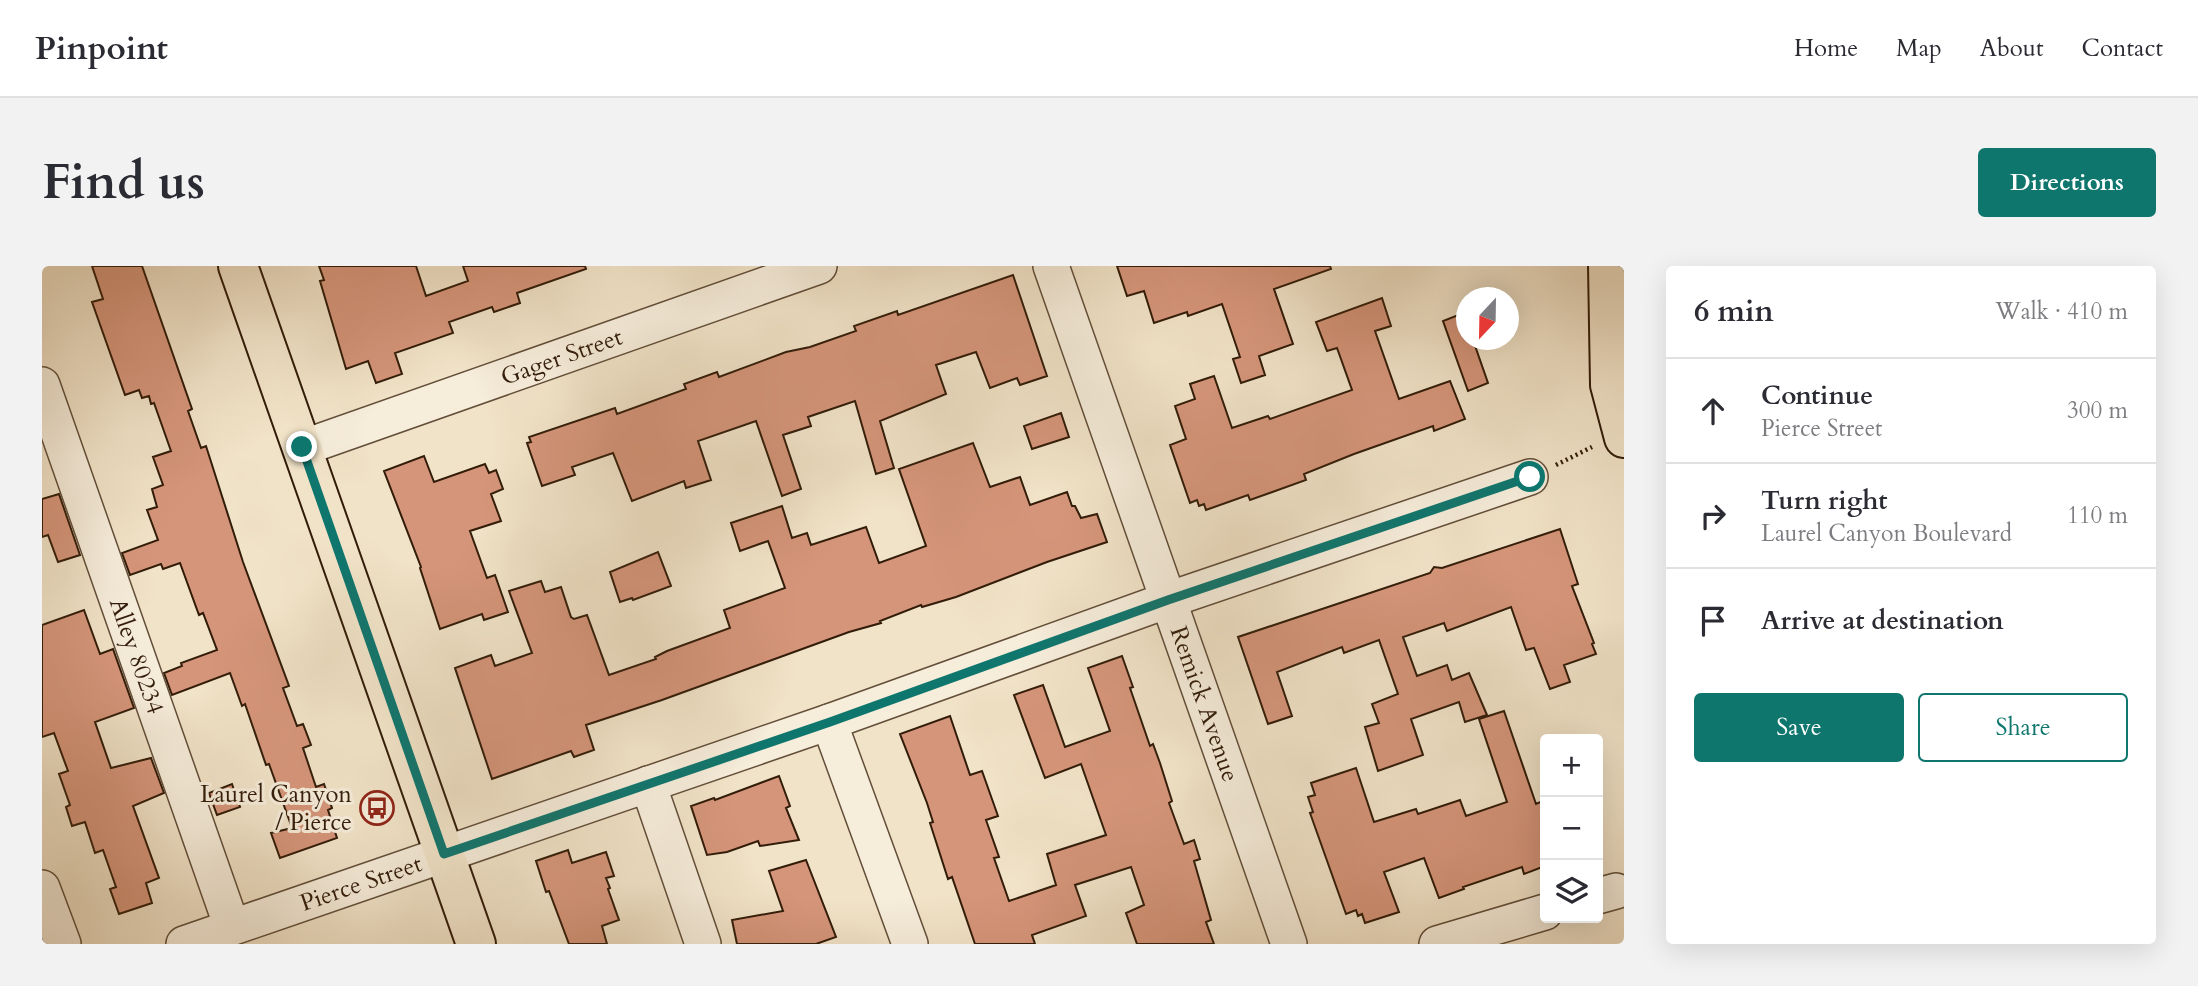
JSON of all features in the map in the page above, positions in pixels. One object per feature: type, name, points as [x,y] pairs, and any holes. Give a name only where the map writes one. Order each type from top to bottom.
[{"type":"main road","points":[[238,266],[476,944]]},
{"type":"main road","points":[[1608,266],[1608,442]]},
{"type":"main road","points":[[1615,266],[1624,291]]},
{"type":"street","name":"Gager Street","points":[[302,447],[820,266]]},
{"type":"street","name":"Remick Avenue","points":[[1051,266],[1289,944]]},
{"type":"street","name":"Alley 80234","points":[[42,385],[232,927]]},
{"type":"street","name":"Pierce Street","points":[[184,944],[830,722],[1168,600],[1530,477]]},
{"type":"street","points":[[830,722],[910,944]]},
{"type":"street","points":[[648,784],[703,944]]},
{"type":"street","points":[[42,888],[63,944]]},
{"type":"street","points":[[1437,944],[1540,913]]},
{"type":"path","points":[[1530,477],[1608,442]]},
{"type":"building","points":[[92,266],[142,266],[192,409],[188,411],[201,448],[206,446],[243,562],[289,686],[283,688],[297,726],[303,724],[311,745],[303,748],[316,787],[324,784],[332,808],[328,810],[337,838],[280,858],[271,833],[292,828],[245,704],[242,706],[230,673],[172,695],[164,673],[182,666],[181,663],[217,650],[203,613],[199,615],[180,563],[163,569],[161,564],[130,575],[122,553],[158,540],[147,510],[157,507],[152,489],[163,485],[153,457],[171,451],[149,396],[142,398],[139,390],[125,395],[92,302],[103,299]]},
{"type":"building","points":[[319,266],[416,266],[426,296],[468,281],[463,266],[585,266],[586,269],[517,293],[520,303],[494,312],[492,307],[449,322],[453,333],[395,353],[402,374],[376,383],[368,361],[346,369],[320,281],[324,280]]},
{"type":"building","points":[[1117,266],[1330,266],[1331,269],[1274,289],[1293,344],[1259,356],[1265,375],[1241,383],[1233,359],[1240,357],[1222,304],[1188,316],[1187,312],[1154,323],[1144,291],[1127,296]]},
{"type":"building","points":[[1013,275],[1047,376],[1020,385],[1017,378],[990,388],[976,352],[936,365],[946,394],[880,421],[894,468],[876,474],[855,401],[808,417],[811,426],[783,435],[801,489],[782,496],[756,421],[698,441],[711,480],[686,488],[684,481],[632,501],[613,453],[572,467],[575,475],[542,486],[527,443],[531,442],[529,437],[615,408],[617,414],[686,389],[684,384],[717,372],[719,377],[786,352],[810,347],[856,331],[854,326],[897,311],[898,315]]},
{"type":"building","points":[[1382,298],[1391,326],[1375,331],[1399,399],[1450,381],[1465,419],[1434,431],[1433,426],[1354,454],[1304,474],[1306,480],[1250,500],[1248,495],[1206,510],[1204,504],[1199,506],[1197,500],[1190,503],[1170,445],[1186,439],[1175,406],[1195,399],[1190,384],[1214,376],[1232,428],[1268,416],[1270,419],[1352,390],[1337,348],[1327,351],[1316,322]]},
{"type":"building","points":[[1456,316],[1456,350],[1476,350],[1488,383],[1468,391],[1443,321]]},
{"type":"building","points":[[1061,413],[1069,437],[1032,449],[1024,426]]},
{"type":"building","points":[[973,443],[990,487],[1020,477],[1030,505],[1067,492],[1072,506],[1075,506],[1081,518],[1097,514],[1107,542],[956,597],[922,607],[921,605],[880,621],[881,623],[586,725],[594,750],[574,757],[571,751],[492,779],[455,668],[491,655],[495,666],[532,653],[509,591],[541,581],[545,592],[561,587],[571,617],[574,619],[587,615],[609,675],[656,659],[655,657],[667,651],[730,628],[724,610],[785,588],[768,541],[740,551],[731,523],[782,506],[792,538],[807,533],[811,545],[866,527],[879,563],[926,546],[899,469]]},
{"type":"building","points":[[424,456],[434,482],[485,464],[489,473],[496,470],[503,489],[491,494],[501,521],[470,531],[487,578],[495,575],[508,612],[484,620],[482,614],[440,629],[421,567],[384,471]]},
{"type":"building","points":[[59,494],[80,555],[58,562],[48,535],[42,537],[42,499]]},
{"type":"building","points":[[1560,529],[1578,584],[1572,586],[1596,654],[1564,665],[1570,682],[1550,689],[1534,648],[1526,650],[1511,607],[1447,631],[1444,623],[1403,637],[1417,676],[1447,665],[1452,680],[1469,673],[1487,715],[1465,722],[1459,702],[1411,719],[1423,755],[1378,771],[1365,727],[1379,723],[1372,704],[1398,694],[1379,640],[1344,653],[1342,647],[1277,672],[1292,716],[1268,724],[1238,637],[1430,573],[1434,567],[1442,568]]},
{"type":"building","points":[[658,552],[671,586],[620,602],[610,572]]},
{"type":"building","points":[[84,610],[100,654],[113,649],[134,708],[95,722],[111,768],[151,758],[164,793],[133,806],[159,878],[146,883],[152,903],[119,914],[110,889],[116,887],[103,850],[95,853],[85,822],[72,826],[66,807],[70,805],[59,774],[68,771],[54,733],[42,737],[42,625]]},
{"type":"building","points":[[1122,656],[1150,746],[1153,744],[1160,763],[1172,801],[1169,803],[1184,844],[1194,840],[1200,859],[1194,861],[1211,920],[1206,922],[1214,944],[1137,944],[1126,913],[1144,905],[1131,867],[1075,885],[1086,916],[1032,935],[1035,944],[975,944],[952,877],[948,879],[930,823],[933,822],[927,803],[900,734],[950,716],[970,775],[982,771],[998,816],[986,820],[999,857],[994,858],[1009,901],[1056,885],[1047,854],[1106,835],[1081,764],[1045,778],[1014,695],[1043,685],[1065,747],[1110,731],[1088,668]]},
{"type":"building","points":[[1504,711],[1536,804],[1540,802],[1540,868],[1524,874],[1522,867],[1439,898],[1424,858],[1384,872],[1399,912],[1365,923],[1362,914],[1358,916],[1356,910],[1346,914],[1310,813],[1313,812],[1308,797],[1315,795],[1311,783],[1356,768],[1374,822],[1416,809],[1418,814],[1460,800],[1466,816],[1507,802],[1479,719]]},
{"type":"building","points":[[779,776],[790,806],[786,808],[799,840],[760,846],[758,841],[727,852],[707,855],[691,806]]},
{"type":"building","points":[[232,784],[240,807],[217,815],[209,793]]},
{"type":"building","points":[[568,850],[572,863],[606,852],[614,876],[606,878],[610,888],[608,889],[619,920],[602,926],[607,944],[569,944],[549,891],[546,892],[536,861]]},
{"type":"building","points":[[806,860],[836,937],[816,944],[737,944],[732,920],[783,911],[769,871]]},
{"type":"place","name":"Laurel Canyon / Pierce","points":[[377,808]]},
{"type":"route","points":[[302,447],[444,854],[830,722],[1168,600],[1530,477]]}]
